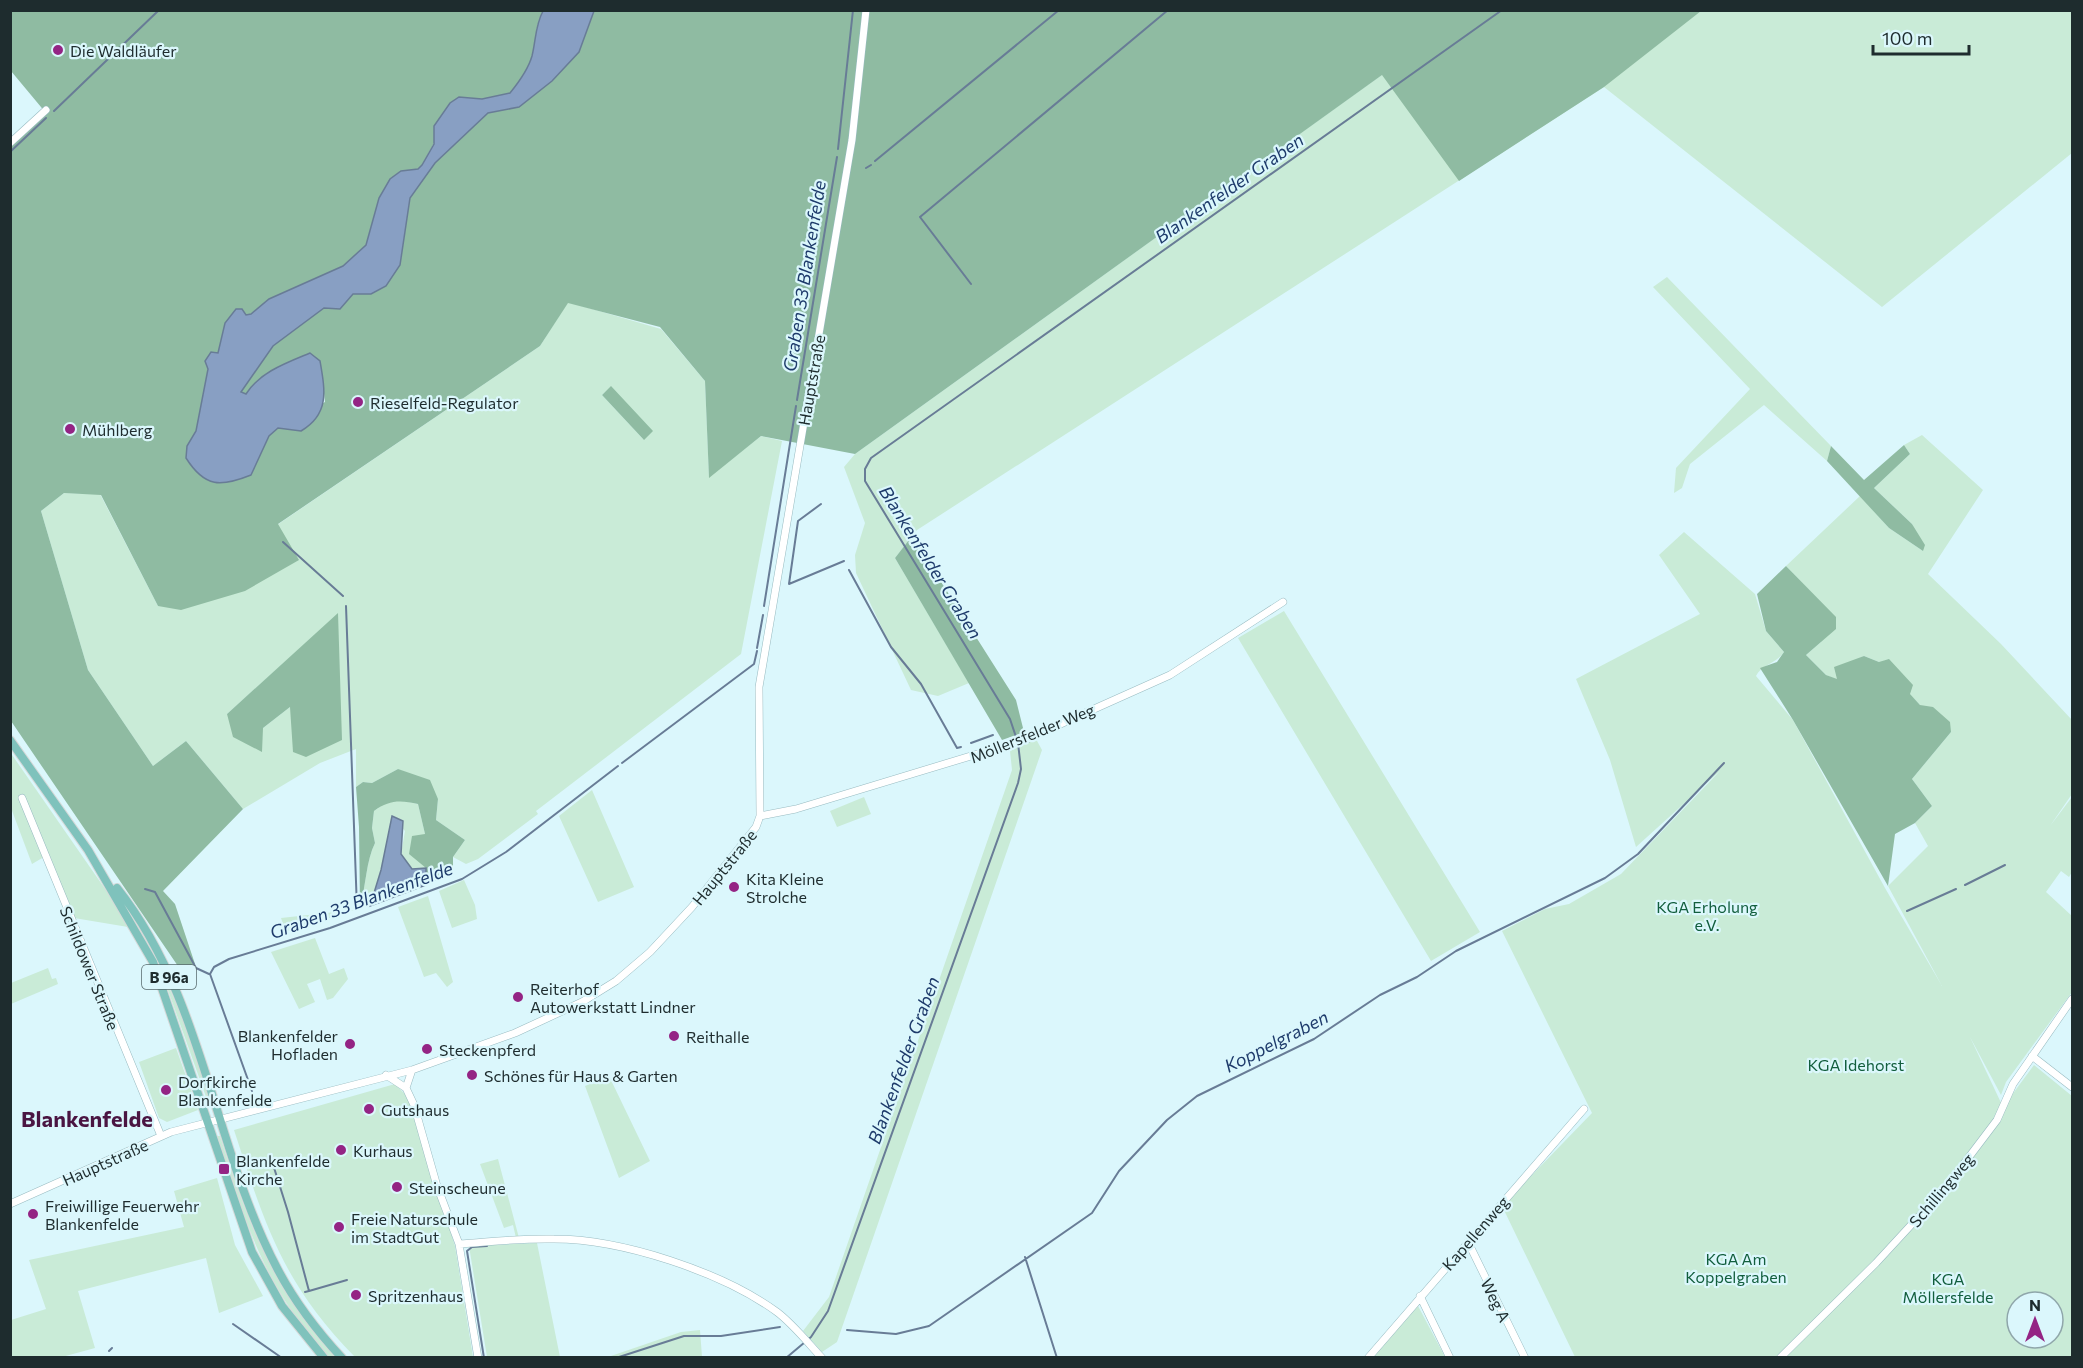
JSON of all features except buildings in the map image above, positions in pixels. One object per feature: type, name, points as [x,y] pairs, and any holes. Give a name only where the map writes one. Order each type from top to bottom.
[{"type":"main road","name":"B 96a","points":[[10,740],[125,899],[170,980],[221,1119],[241,1183],[272,1258],[304,1313],[342,1358]]},
{"type":"main road","name":"B 96a","points":[[88,850],[153,962],[243,1227],[265,1278],[292,1320],[324,1358]]},
{"type":"street","name":"Hauptstraße","points":[[10,1204],[161,1136],[412,1070],[548,1019],[616,981],[650,952],[692,907],[755,828],[760,816],[759,687],[852,140],[866,10]]},
{"type":"street","points":[[10,143],[46,110]]},
{"type":"street","name":"Möllersfelder Weg","points":[[760,816],[796,809],[1027,739],[1170,675],[1283,602]]},
{"type":"street","name":"Schildower Straße","points":[[21,798],[161,1136]]},
{"type":"street","name":"Schillingweg","points":[[1780,1358],[1876,1263],[1947,1186],[1997,1120],[2013,1084],[2073,999]]},
{"type":"street","points":[[2032,1056],[2073,1087]]},
{"type":"street","points":[[406,1088],[412,1070]]},
{"type":"street","points":[[386,1075],[406,1088],[414,1105],[437,1186],[459,1244],[478,1358]]},
{"type":"street","name":"Kapellenweg","points":[[1368,1358],[1584,1109]]},
{"type":"street","points":[[459,1244],[553,1239],[589,1242],[642,1253],[709,1273],[777,1312],[822,1358]]},
{"type":"street","name":"Weg A","points":[[1468,1242],[1525,1358]]},
{"type":"street","points":[[1420,1296],[1450,1358]]},
{"type":"green space","points":[[10,11],[543,11],[530,61],[511,93],[482,99],[459,97],[422,165],[418,169],[401,171],[390,179],[379,198],[366,245],[343,266],[269,299],[251,314],[225,323],[218,353],[208,369],[196,431],[187,446],[251,475],[269,436],[278,427],[325,402],[320,361],[246,395],[241,392],[273,346],[324,308],[340,309],[353,294],[371,294],[400,265],[410,198],[435,163],[488,113],[519,107],[579,52],[594,11],[1701,11],[1604,87],[1459,181],[1382,75],[855,454],[761,436],[709,478],[705,381],[660,327],[568,303],[540,346],[278,524],[299,560],[245,591],[181,610],[158,606],[101,495],[64,493],[41,511],[88,670],[153,766],[186,741],[243,809],[163,891],[175,904],[195,964],[182,972],[11,721],[11,145],[46,113],[11,71]]},
{"type":"green space","points":[[1514,11],[2072,11],[2072,153],[1882,307],[1604,87],[917,530],[895,558],[969,683],[938,696],[911,690],[856,573],[855,555],[865,523],[844,467],[855,454],[1383,74],[1398,95]]},
{"type":"green space","points":[[1667,277],[1831,446],[1827,461],[1764,405],[1690,464],[1682,488],[1674,493],[1676,468],[1750,389],[1653,287]]},
{"type":"green space","points":[[568,302],[661,329],[705,381],[709,477],[761,436],[782,441],[741,654],[536,811],[538,814],[478,859],[466,864],[453,857],[465,840],[436,820],[438,799],[398,769],[372,783],[363,782],[356,787],[356,749],[320,763],[243,809],[186,741],[153,766],[88,670],[41,511],[64,493],[100,494],[158,606],[540,346]],"holes":[[[611,387],[644,440],[602,395]],[[338,614],[290,707],[263,728],[227,714]]]},
{"type":"green space","points":[[611,386],[653,431],[644,440],[602,395]]},
{"type":"green space","points":[[1922,435],[1983,490],[1928,574],[2001,644],[2072,720],[2072,794],[2050,826],[2072,797],[2072,872],[2069,877],[2061,871],[2046,892],[2072,916],[2072,992],[2006,1082],[2001,1095],[1970,1037],[2003,1107],[2034,1065],[2072,1096],[2072,1357],[1575,1357],[1502,1206],[1592,1113],[1502,931],[1545,909],[1569,904],[1621,874],[1720,771],[1636,847],[1610,760],[1576,679],[1700,614],[1659,555],[1684,532],[1755,594],[1766,631],[1784,652],[1756,676],[1793,720],[1885,888],[1942,986],[1888,886],[1928,846],[1915,823],[1932,806],[1912,779],[1951,732],[1920,705],[1879,662],[1864,656],[1852,662],[1837,680],[1826,675],[1806,655],[1821,642],[1835,617],[1786,566],[1860,496],[1889,528],[1923,551],[1912,524],[1874,488],[1910,454],[1904,445]]},
{"type":"green space","points":[[1904,445],[1910,454],[1874,488],[1912,524],[1925,545],[1923,551],[1889,528],[1827,461],[1831,446],[1864,480]]},
{"type":"green space","points":[[912,536],[1016,700],[1024,732],[1002,740],[895,558]]},
{"type":"green space","points":[[1786,566],[1836,617],[1836,629],[1806,655],[1826,675],[1837,679],[1834,667],[1864,656],[1879,662],[1889,659],[1913,685],[1910,694],[1920,705],[1933,707],[1950,722],[1951,732],[1912,779],[1932,806],[1915,823],[1895,834],[1888,886],[1793,720],[1760,668],[1777,662],[1784,652],[1766,631],[1757,594]]},
{"type":"green space","points":[[1284,611],[1480,932],[1431,961],[1238,638]]},
{"type":"green space","points":[[338,613],[342,740],[306,757],[293,752],[290,707],[263,728],[262,752],[233,737],[227,714]]},
{"type":"green space","points":[[1036,739],[1042,750],[837,1342],[822,1352],[803,1331],[829,1297],[1012,770],[1010,751]]},
{"type":"green space","points":[[10,752],[110,896],[128,927],[74,918],[49,854],[32,864],[11,808]]},
{"type":"green space","points":[[398,769],[430,780],[438,799],[436,820],[465,840],[453,857],[453,873],[426,885],[426,868],[409,854],[412,836],[425,834],[418,804],[395,802],[379,807],[374,811],[372,828],[375,843],[360,907],[356,787],[363,782],[372,783]]},
{"type":"green space","points":[[592,790],[634,887],[598,902],[559,816]]},
{"type":"green space","points":[[864,797],[871,814],[837,827],[830,811]]},
{"type":"green space","points":[[399,800],[418,804],[425,834],[426,868],[412,869],[401,854],[405,831],[392,817],[381,870],[370,906],[360,907],[375,843],[372,828],[374,811],[385,803]]},
{"type":"green space","points":[[464,880],[475,905],[477,919],[452,928],[439,891]]},
{"type":"green space","points":[[428,896],[453,982],[447,987],[436,973],[424,977],[398,907]]},
{"type":"green space","points":[[354,910],[286,932],[281,918]]},
{"type":"green space","points":[[315,938],[329,974],[344,968],[348,979],[333,998],[327,1000],[320,979],[307,984],[315,1002],[299,1009],[271,952]]},
{"type":"green space","points":[[159,965],[181,1014],[213,1107],[210,1108]]},
{"type":"green space","points":[[48,968],[52,979],[56,978],[58,984],[11,1004],[11,983]]},
{"type":"green space","points":[[176,1048],[198,1110],[167,1122],[159,1118],[139,1062]]},
{"type":"green space","points":[[609,1076],[650,1161],[619,1178],[585,1086]]},
{"type":"green space","points":[[395,1084],[410,1099],[455,1246],[473,1357],[355,1357],[310,1304],[279,1252],[256,1195],[234,1130]]},
{"type":"green space","points":[[217,1136],[220,1136],[244,1205],[274,1271],[299,1312],[338,1357],[329,1357],[306,1331],[272,1279],[248,1226]]},
{"type":"green space","points":[[498,1159],[519,1238],[516,1238],[513,1225],[504,1228],[480,1164]]},
{"type":"green space","points":[[217,1178],[235,1245],[263,1296],[219,1313],[206,1258],[78,1291],[95,1348],[62,1357],[11,1357],[11,1320],[46,1309],[29,1260],[184,1227],[174,1191]]},
{"type":"green space","points":[[537,1243],[560,1357],[487,1357],[469,1246]]},
{"type":"green space","points":[[1417,1304],[1445,1357],[1373,1358]]},
{"type":"green space","points":[[700,1330],[702,1357],[608,1357],[681,1332]]},
{"type":"water","points":[[543,11],[594,11],[579,52],[552,81],[519,107],[488,113],[435,163],[410,198],[400,265],[386,286],[371,294],[353,294],[340,309],[324,308],[273,346],[241,392],[246,394],[266,374],[310,353],[320,361],[324,391],[317,417],[301,431],[278,428],[269,436],[251,475],[222,483],[207,480],[200,475],[186,458],[187,446],[196,431],[208,369],[205,361],[211,352],[218,353],[225,323],[236,309],[242,309],[246,315],[251,314],[269,299],[343,266],[366,245],[379,198],[390,179],[401,171],[418,169],[422,165],[434,144],[434,126],[450,103],[459,97],[482,99],[510,93],[517,85],[530,61]]},
{"type":"water","points":[[392,816],[403,821],[401,854],[412,869],[426,868],[426,885],[370,906],[381,870]]},
{"type":"waterway","points":[[54,111],[159,10]]},
{"type":"waterway","name":"Graben 33 Blankenfelde","points":[[838,149],[853,10]]},
{"type":"waterway","points":[[875,161],[1059,10]]},
{"type":"waterway","points":[[971,284],[920,217],[1168,10]]},
{"type":"waterway","name":"Blankenfelder Graben","points":[[786,1358],[811,1337],[828,1311],[1018,783],[1021,769],[1018,743],[1010,719],[865,481],[865,469],[871,458],[1502,10]]},
{"type":"waterway","points":[[10,152],[46,118]]},
{"type":"waterway","name":"Graben 33 Blankenfelde","points":[[797,400],[837,157]]},
{"type":"waterway","points":[[866,168],[871,165]]},
{"type":"waterway","name":"Graben 33 Blankenfelde","points":[[764,606],[796,406]]},
{"type":"waterway","points":[[821,504],[798,521],[789,584],[844,561]]},
{"type":"waterway","points":[[283,542],[343,596]]},
{"type":"waterway","points":[[849,570],[891,647],[921,684],[957,748],[961,747]]},
{"type":"waterway","points":[[346,606],[357,909]]},
{"type":"waterway","name":"Graben 33 Blankenfelde","points":[[757,648],[763,615]]},
{"type":"waterway","name":"Graben 33 Blankenfelde","points":[[622,763],[754,664],[757,651]]},
{"type":"waterway","points":[[971,743],[993,735]]},
{"type":"waterway","name":"Koppelgraben","points":[[847,1330],[896,1334],[929,1326],[1092,1213],[1119,1171],[1167,1120],[1197,1096],[1314,1039],[1380,995],[1417,977],[1456,951],[1605,878],[1638,854],[1724,763]]},
{"type":"waterway","name":"Graben 33 Blankenfelde","points":[[252,1091],[210,974],[214,967],[229,959],[330,928],[462,879],[506,852],[618,766]]},
{"type":"waterway","points":[[1965,885],[2005,865]]},
{"type":"waterway","points":[[145,889],[155,892],[196,968],[209,974]]},
{"type":"waterway","points":[[1907,911],[1956,889]]},
{"type":"waterway","name":"Graben 33 Blankenfelde","points":[[270,1155],[309,1291],[305,1292]]},
{"type":"waterway","points":[[484,1358],[467,1251],[472,1247],[487,1246]]},
{"type":"waterway","points":[[1025,1257],[1057,1358]]},
{"type":"waterway","points":[[309,1291],[347,1280]]},
{"type":"waterway","points":[[233,1324],[282,1358]]},
{"type":"waterway","points":[[616,1358],[684,1336],[721,1336],[780,1327]]},
{"type":"waterway","points":[[109,1351],[112,1348]]},
{"type":"place","name":"Die Waldläufer","points":[[58,50]]},
{"type":"place","name":"Rieselfeld-Regulator","points":[[358,402]]},
{"type":"place","name":"Mühlberg","points":[[70,429]]},
{"type":"place","name":"Kita Kleine Strolche","points":[[734,887]]},
{"type":"place","name":"Reiterhof Autowerkstatt Lindner","points":[[518,997]]},
{"type":"place","name":"Reithalle","points":[[674,1036]]},
{"type":"place","name":"Blankenfelder Hofladen","points":[[350,1044]]},
{"type":"place","name":"Steckenpferd","points":[[427,1049]]},
{"type":"place","name":"Schönes für Haus & Garten","points":[[472,1075]]},
{"type":"place","name":"Dorfkirche Blankenfelde","points":[[166,1090]]},
{"type":"place","name":"Gutshaus","points":[[369,1109]]},
{"type":"place","name":"Kurhaus","points":[[341,1150]]},
{"type":"place","name":"Blankenfelde Kirche","points":[[224,1169]]},
{"type":"place","name":"Steinscheune","points":[[397,1187]]},
{"type":"place","name":"Freiwillige Feuerwehr Blankenfelde","points":[[33,1214]]},
{"type":"place","name":"Freie Naturschule im StadtGut","points":[[339,1227]]},
{"type":"place","name":"Spritzenhaus","points":[[356,1295]]},
{"type":"district","name":"Blankenfelde","points":[[87,1118]]},
{"type":"park label","name":"KGA Erholung e.V.","points":[[1707,915]]},
{"type":"park label","name":"KGA Idehorst","points":[[1856,1064]]},
{"type":"park label","name":"KGA Am Koppelgraben","points":[[1736,1267]]},
{"type":"park label","name":"KGA Möllersfelde","points":[[1948,1287]]}]
